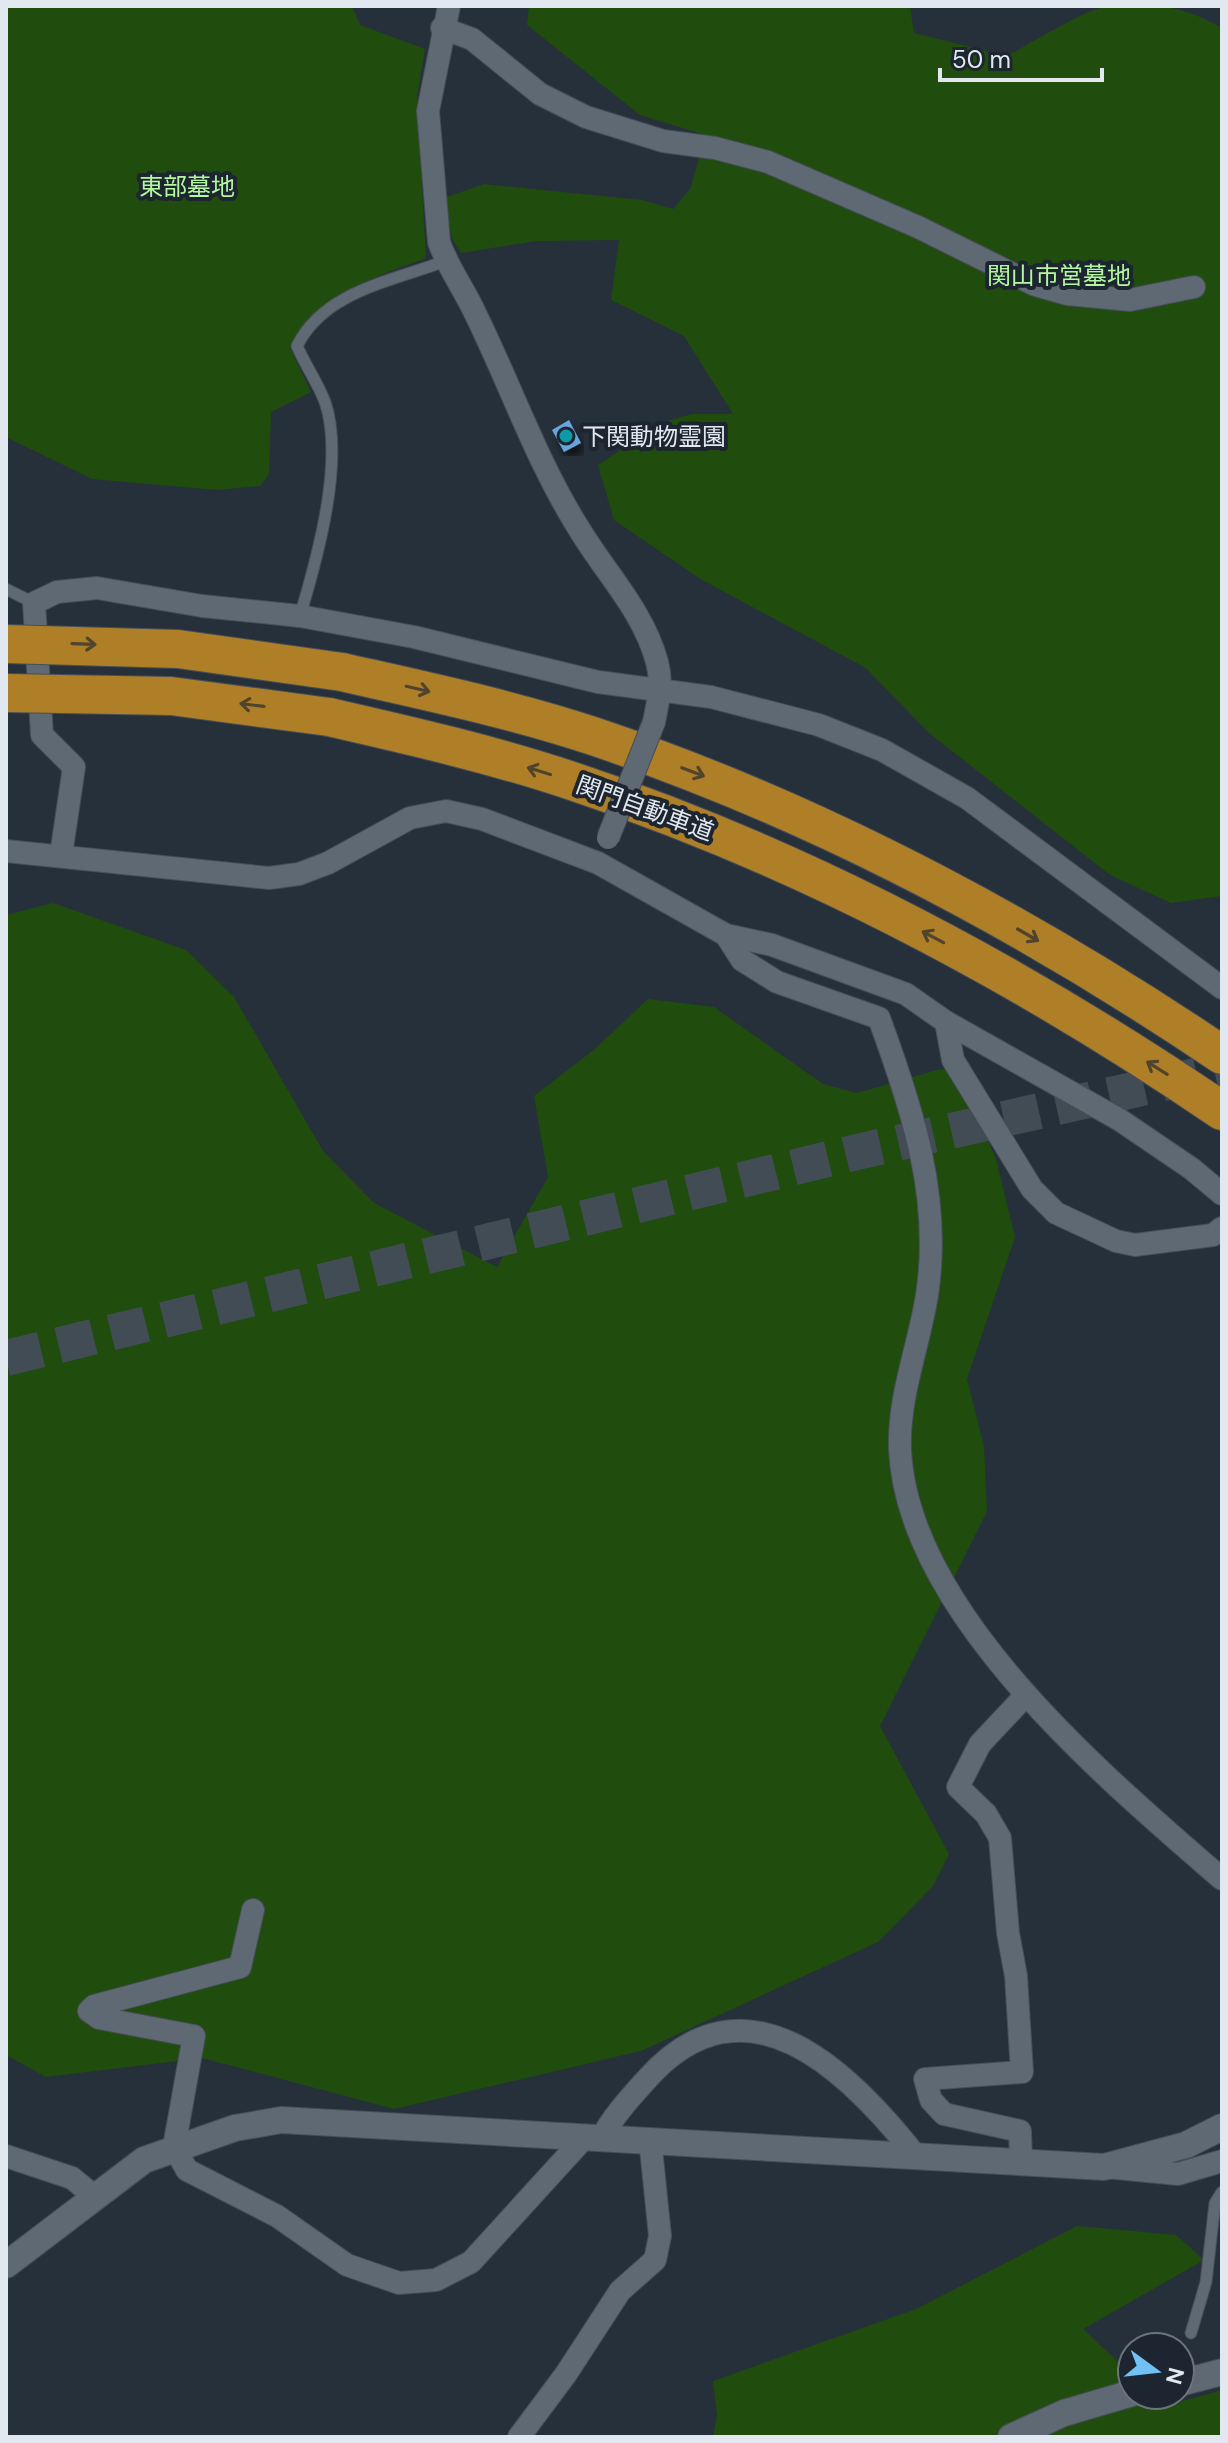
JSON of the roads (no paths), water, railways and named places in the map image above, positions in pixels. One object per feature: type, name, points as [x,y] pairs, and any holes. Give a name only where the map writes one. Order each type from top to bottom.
[{"type":"highway","name":"関門自動車道","points":[[6,644],[178,649],[342,672],[479,702],[592,736],[763,802],[886,858],[1005,921],[1101,977],[1222,1055]]},
{"type":"highway","name":"関門自動車道","points":[[6,693],[171,696],[329,717],[458,747],[575,782],[749,847],[861,899],[1076,1016],[1222,1111]]},
{"type":"street","points":[[598,863],[654,722],[661,689],[658,665],[641,616],[580,531],[537,453],[475,312],[445,261],[433,201],[428,111],[446,17],[540,94],[575,113],[663,141],[715,148],[768,162],[904,220],[1035,285],[1067,294],[1130,300],[1194,287]]},
{"type":"street","points":[[61,855],[75,777],[68,760],[42,735],[34,603],[57,592],[97,588],[202,606],[300,616],[414,637],[598,682],[661,689],[778,712],[819,725],[882,750],[940,781],[1009,827],[1110,907],[1222,988]]},
{"type":"street","points":[[6,851],[269,878],[299,874],[328,863],[410,818],[446,811],[529,835],[598,863],[726,935],[772,945],[841,973],[906,994],[946,1022],[1120,1120],[1192,1169],[1222,1194]]},
{"type":"street","points":[[726,935],[742,960],[777,982],[879,1018],[918,1134],[931,1225],[927,1295],[901,1419],[903,1479],[920,1535],[939,1572],[979,1636],[1056,1729],[1222,1879]]},
{"type":"street","points":[[946,1022],[953,1060],[1032,1189],[1056,1213],[1108,1238],[1135,1245],[1213,1235],[1222,1228]]},
{"type":"street","points":[[1021,2160],[1020,2131],[944,2114],[931,2100],[925,2079],[1022,2072],[1016,1976],[1008,1933],[1000,1838],[986,1814],[958,1787],[980,1744],[1026,1695]]},
{"type":"street","points":[[253,1910],[240,1967],[94,2006],[89,2011],[99,2018],[194,2036],[174,2147],[187,2170],[277,2216],[347,2265],[370,2275],[414,2283],[436,2280],[471,2262],[676,2052],[711,2035],[748,2031],[780,2036],[845,2081],[877,2108],[915,2155]]},
{"type":"street","points":[[6,2265],[144,2160],[235,2128],[300,2118],[1021,2160],[1166,2175],[1191,2173],[1222,2161]]},
{"type":"street","points":[[1104,2167],[1186,2145],[1222,2127]]},
{"type":"street","points":[[519,2437],[566,2374],[620,2291],[655,2260],[660,2236],[650,2139]]},
{"type":"street","points":[[6,2156],[72,2178],[94,2196]]},
{"type":"street","points":[[1196,2379],[1222,2372]]},
{"type":"street","points":[[1011,2437],[1064,2413],[1116,2398]]},
{"type":"lane","points":[[300,616],[327,518],[330,476],[324,401],[297,346],[310,326],[345,298],[445,261]]},
{"type":"lane","points":[[6,589],[34,603]]},
{"type":"lane","points":[[1192,2331],[1206,2282],[1215,2203],[1222,2192]]},
{"type":"tunnel","points":[[6,1358],[857,1152],[1222,1070]]},
{"type":"place","name":"下関動物霊園","points":[[566,436]]},
{"type":"park label","name":"東部墓地","points":[[187,186]]},
{"type":"park label","name":"関山市営墓地","points":[[1059,275]]}]
